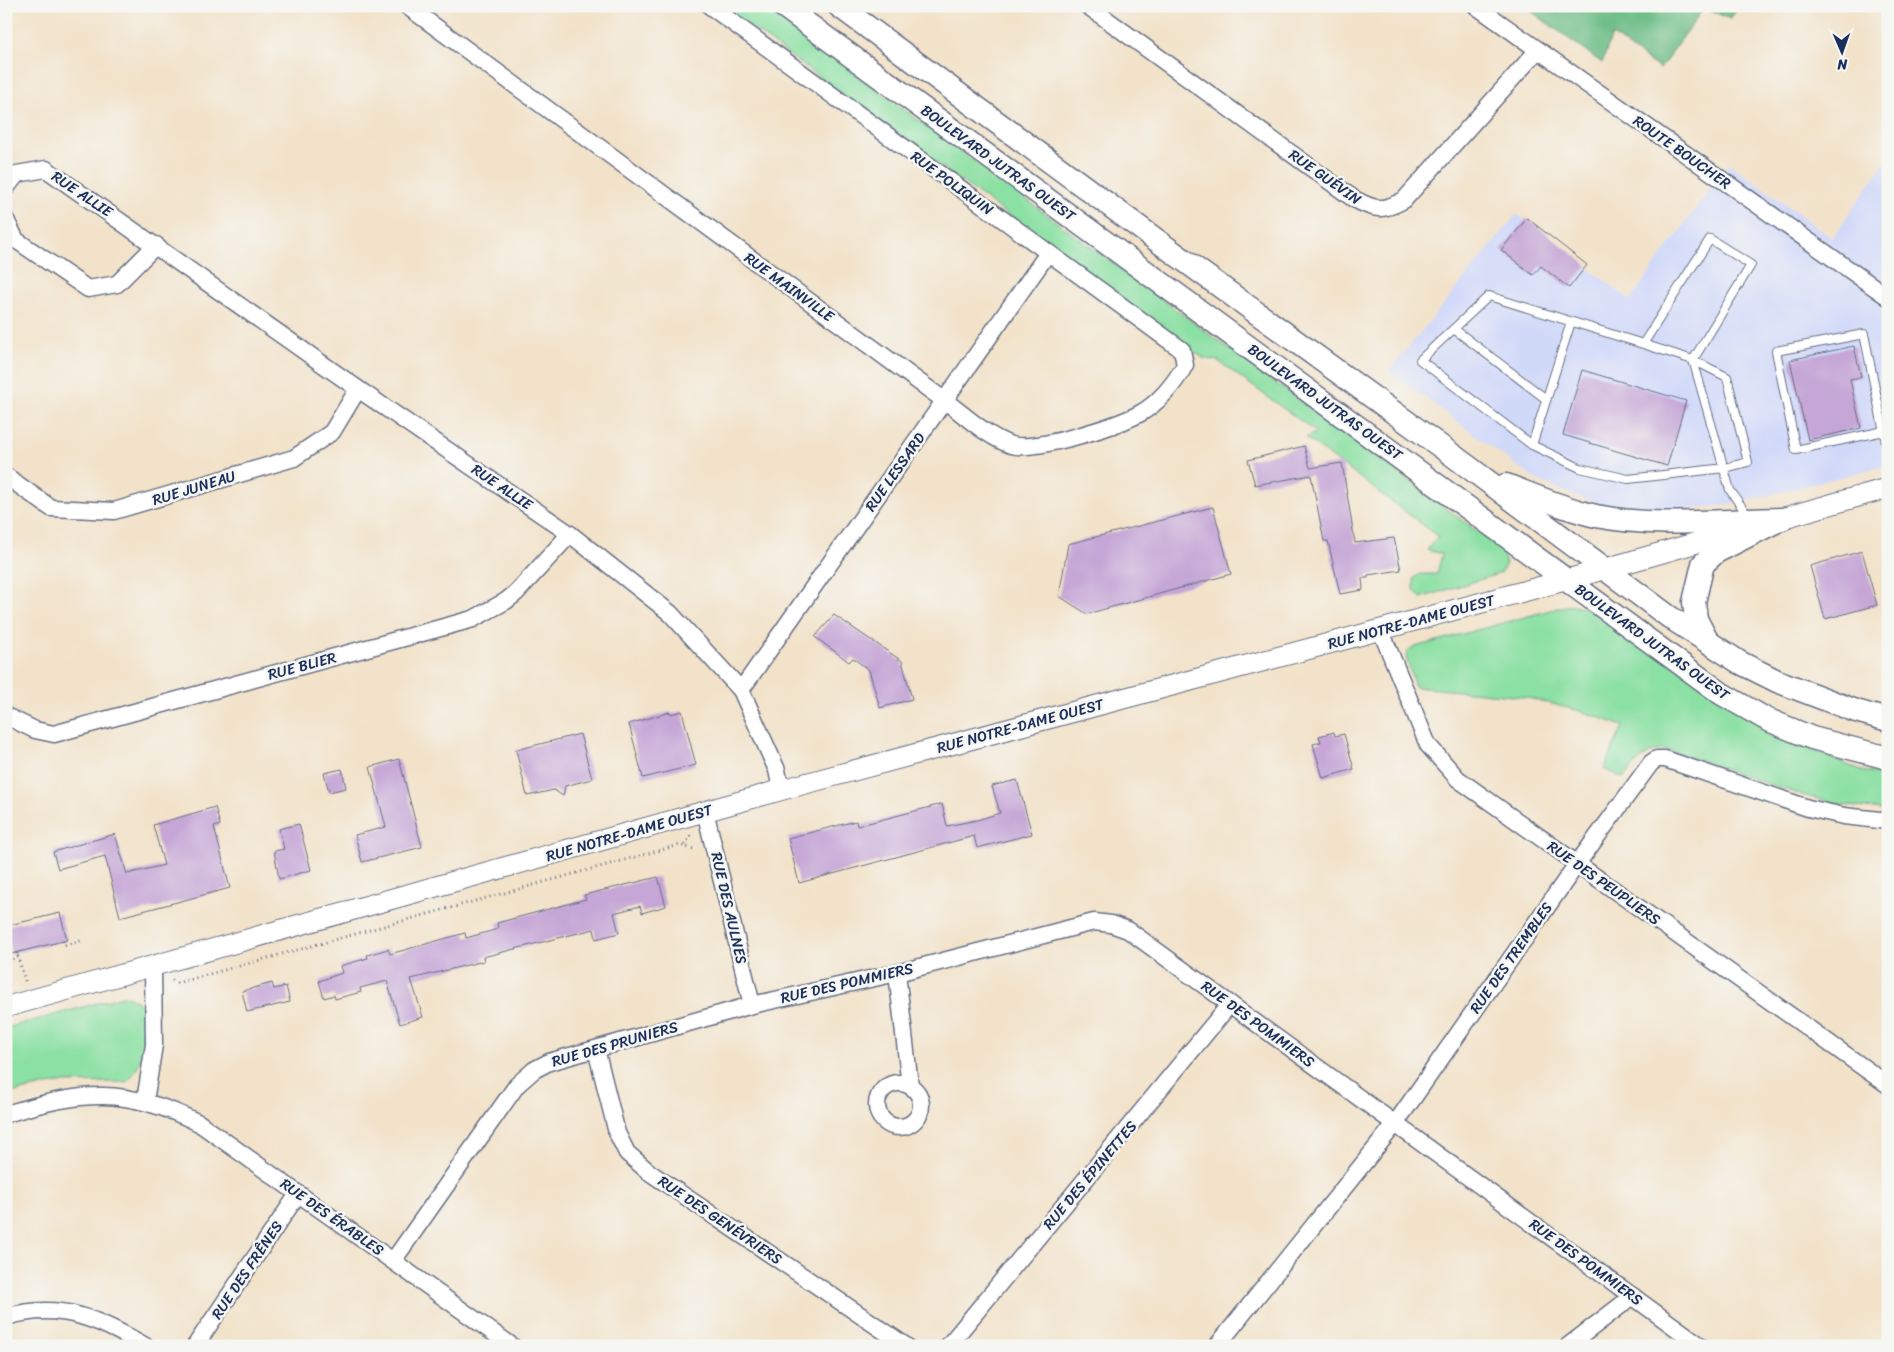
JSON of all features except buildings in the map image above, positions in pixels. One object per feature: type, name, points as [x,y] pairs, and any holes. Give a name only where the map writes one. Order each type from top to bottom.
[{"type":"main road","name":"BOULEVARD JUTRAS OUEST","points":[[783,6],[1674,661],[1722,694],[1766,719],[1812,738],[1888,758]]},
{"type":"main road","name":"BOULEVARD JUTRAS OUEST","points":[[839,6],[1477,473],[1668,616],[1739,662],[1777,681],[1856,711],[1888,720]]},
{"type":"main road","points":[[1477,473],[1546,500],[1595,516],[1649,523],[1782,519]]},
{"type":"main road","points":[[1708,642],[1696,619],[1694,602],[1703,564],[1716,552],[1782,519]]},
{"type":"street","name":"RUE MAINVILLE","points":[[407,6],[945,401],[995,437],[1012,445],[1033,447],[1091,431],[1140,413],[1176,383],[1186,365]]},
{"type":"street","name":"RUE POLIQUIN","points":[[710,6],[1182,350],[1186,365]]},
{"type":"street","name":"RUE GUÉVIN","points":[[1088,6],[1354,199],[1372,209],[1390,208],[1404,200],[1537,50]]},
{"type":"street","name":"ROUTE BOUCHER","points":[[1476,6],[1888,297]]},
{"type":"street","name":"RUE ALLIE","points":[[6,188],[17,174],[46,170],[570,534],[670,613],[741,690],[777,770],[781,790]]},
{"type":"street","points":[[6,220],[16,240],[88,289],[116,284],[156,245]]},
{"type":"street","name":"RUE LESSARD","points":[[741,690],[1048,253]]},
{"type":"street","name":"RUE JUNEAU","points":[[6,476],[51,508],[114,512],[294,458],[332,432],[358,388]]},
{"type":"street","name":"RUE NOTRE-DAME OUEST","points":[[6,1007],[781,790],[1607,569],[1888,488]]},
{"type":"street","name":"RUE BLIER","points":[[6,716],[35,730],[54,734],[473,619],[506,601],[570,534]]},
{"type":"street","name":"RUE DES PEUPLIERS","points":[[1381,631],[1428,745],[1458,779],[1888,1085]]},
{"type":"street","name":"RUE DES TREMBLES","points":[[1217,1346],[1395,1124],[1577,864],[1644,772],[1657,760],[1674,762],[1767,796],[1808,808],[1844,816],[1888,822]]},
{"type":"street","name":"RUE DES AULNES","points":[[705,811],[752,1005]]},
{"type":"street","name":"RUE DES POMMIERS","points":[[752,1005],[897,973],[1094,922],[1111,924],[1128,930],[1701,1346]]},
{"type":"street","points":[[145,1101],[154,1045],[153,966]]},
{"type":"street","points":[[897,973],[910,1086]]},
{"type":"street","name":"RUE DES ÉPINETTES","points":[[948,1346],[1230,1004]]},
{"type":"street","name":"RUE DES PRUNIERS","points":[[393,1261],[517,1085],[534,1070],[549,1062],[752,1005]]},
{"type":"street","name":"RUE DES GENÉVRIERS","points":[[596,1049],[616,1133],[628,1153],[649,1172],[906,1346]]},
{"type":"street","name":"RUE DES ÉRABLES","points":[[6,1114],[52,1100],[89,1095],[145,1101],[169,1108],[198,1123],[512,1346]]},
{"type":"street","name":"RUE DES FRÊNES","points":[[195,1346],[298,1194]]},
{"type":"street","points":[[1568,1346],[1633,1296]]},
{"type":"street","points":[[6,1317],[21,1313],[52,1310],[84,1315],[122,1332],[145,1346]]},
{"type":"lane","points":[[1643,344],[1710,239],[1751,265],[1693,360],[1730,490],[1750,520]]},
{"type":"lane","points":[[1489,296],[1571,322],[1693,360],[1727,377],[1748,462],[1725,468],[1628,480],[1580,468],[1532,445],[1420,360],[1489,296]]},
{"type":"lane","points":[[1532,445],[1571,322]]},
{"type":"lane","points":[[1454,329],[1546,399]]},
{"type":"lane","points":[[1886,430],[1796,450],[1776,351],[1864,334],[1886,430],[1888,452]]},
{"type":"path","name":"RUE NOTRE-DAME OUEST","points":[[153,966],[177,983],[679,845],[694,849]]},
{"type":"path","points":[[63,941],[64,945],[84,940]]},
{"type":"path","points":[[6,952],[11,959],[18,958]]},
{"type":"path","points":[[17,952],[30,1000]]},
{"type":"shaded area","points":[[1888,158],[1888,465],[1729,505],[1649,512],[1609,506],[1577,497],[1533,478],[1389,371],[1517,214],[1630,300],[1729,163],[1832,238]]},
{"type":"green space","points":[[722,6],[763,6],[1500,548],[1506,563],[1501,573],[1421,598],[1414,590],[1414,578],[1420,574],[1437,574],[1442,554],[1427,550],[1438,536],[1306,438],[1316,432],[1218,361],[1203,358]]},
{"type":"green space","points":[[1524,6],[1739,6],[1730,19],[1704,8],[1660,69],[1612,35],[1602,63]]},
{"type":"green space","points":[[1575,605],[1587,609],[1789,739],[1861,771],[1888,775],[1888,811],[1843,805],[1802,795],[1666,750],[1659,750],[1647,755],[1623,778],[1604,769],[1623,726],[1584,712],[1524,697],[1415,687],[1406,657],[1407,652],[1411,648],[1565,606]]},
{"type":"green space","points":[[123,996],[130,997],[143,1006],[144,1026],[143,1047],[138,1067],[126,1082],[58,1083],[6,1094],[6,1028]]}]
